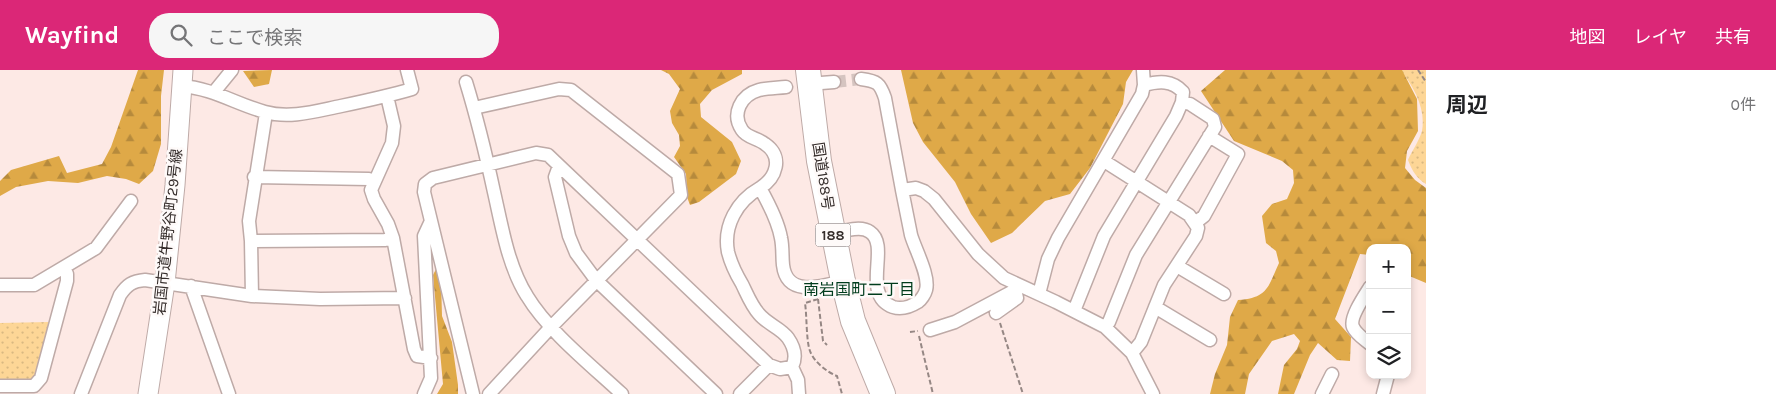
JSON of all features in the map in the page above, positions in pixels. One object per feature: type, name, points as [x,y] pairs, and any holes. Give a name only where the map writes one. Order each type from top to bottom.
[{"type":"highway","name":"国道188号","points":[[814,76],[819,162],[843,281],[853,321],[883,394]]},
{"type":"street","points":[[214,92],[232,70]]},
{"type":"street","points":[[182,78],[194,86],[266,113],[281,115],[301,114],[412,89],[407,70]]},
{"type":"street","points":[[1039,294],[1048,259],[1058,238],[1138,103],[1144,85],[1143,70]]},
{"type":"street","points":[[814,76],[834,82]]},
{"type":"street","name":"岩国市道牛野谷町29号線","points":[[148,394],[165,282],[175,185],[182,78]]},
{"type":"street","points":[[833,234],[863,229],[870,231],[876,237],[878,245],[876,284],[884,301],[890,306],[899,308],[909,307],[920,300],[926,289],[926,278],[912,237],[885,98],[881,86],[873,81],[861,79]]},
{"type":"street","points":[[466,82],[488,165],[505,242],[526,296],[551,327],[622,394]]},
{"type":"street","points":[[1074,311],[1104,236],[1138,182],[1182,102],[1183,92],[1169,82],[1155,82],[1144,85]]},
{"type":"street","points":[[473,394],[424,192],[425,184],[433,178],[536,153],[548,155],[769,364],[780,369],[792,366],[796,358],[794,348],[788,338],[759,314],[751,303],[732,265],[728,251],[727,236],[730,222],[738,206],[750,194],[769,182],[774,175],[776,164],[775,154],[766,144],[748,136],[742,130],[738,121],[737,111],[742,101],[750,94],[759,90],[786,87]]},
{"type":"street","points":[[474,108],[559,88],[572,90],[678,174],[681,195],[596,280],[489,394]]},
{"type":"street","points":[[386,96],[394,126],[392,143],[371,190],[388,224],[392,238],[414,349],[417,356],[431,358]]},
{"type":"street","points":[[1105,327],[1109,322],[1136,255],[1215,127],[1213,120],[1190,104],[1182,102]]},
{"type":"street","points":[[252,296],[249,221],[254,177],[266,113]]},
{"type":"street","points":[[1196,223],[1204,216],[1238,154],[1209,136]]},
{"type":"street","points":[[1104,161],[1189,216],[1198,228],[1196,236],[1164,285],[1141,342],[1132,354]]},
{"type":"street","points":[[559,166],[555,177],[569,236],[576,253],[596,280],[716,394]]},
{"type":"street","points":[[254,177],[369,179],[374,182]]},
{"type":"street","points":[[760,188],[778,224],[782,239],[783,267],[786,276],[793,284],[817,293],[843,281]]},
{"type":"street","points":[[902,190],[916,188],[924,191],[934,199],[992,268],[1017,288],[1039,294],[1105,327],[1132,354],[1153,394]]},
{"type":"street","points":[[0,285],[34,285],[96,248],[132,202]]},
{"type":"street","points":[[424,394],[431,378],[431,358],[424,236],[431,221]]},
{"type":"street","points":[[251,241],[385,240],[392,238]]},
{"type":"street","points":[[1177,266],[1224,294]]},
{"type":"street","points":[[0,386],[34,386],[41,378],[67,281],[67,274],[64,268]]},
{"type":"street","points":[[81,394],[120,295],[127,285],[136,281],[165,282],[252,296],[320,299],[405,298]]},
{"type":"street","points":[[191,286],[229,394]]},
{"type":"street","points":[[996,313],[1017,298],[1017,288]]},
{"type":"street","points":[[924,331],[955,322],[1017,288]]},
{"type":"street","points":[[1366,341],[1356,332],[1352,325],[1352,319],[1368,289]]},
{"type":"street","points":[[1155,307],[1210,340]]},
{"type":"street","points":[[740,394],[769,364]]},
{"type":"street","points":[[792,366],[798,380],[800,394]]},
{"type":"street","points":[[1322,394],[1332,374]]},
{"type":"street","points":[[1383,394],[1387,379]]},
{"type":"path","points":[[1418,70],[1426,82]]},
{"type":"path","points":[[827,345],[823,341],[817,293],[805,302],[810,351],[816,361],[830,373],[837,376],[842,394]]},
{"type":"path","points":[[996,313],[1023,394]]},
{"type":"path","points":[[924,331],[933,394]]},
{"type":"shaded area","points":[[1401,70],[1426,70],[1426,184],[1415,174],[1408,160],[1422,131],[1423,123],[1421,106]]},
{"type":"shaded area","points":[[49,322],[37,377],[32,381],[0,381],[0,323]]},
{"type":"green space","points":[[138,70],[164,70],[161,96],[161,144],[153,171],[139,184],[126,179],[107,176],[78,183],[48,181],[16,187],[0,196],[0,181],[11,170],[59,156],[67,173],[102,164],[111,147]]},
{"type":"green space","points":[[272,70],[269,84],[254,87],[243,71]]},
{"type":"green space","points":[[661,70],[742,70],[742,74],[712,90],[700,104],[701,117],[732,142],[741,161],[736,174],[699,202],[690,205],[687,197],[686,174],[674,157],[680,146],[679,135],[672,123],[670,111],[680,89],[669,74]]},
{"type":"green space","points":[[901,70],[1133,70],[1126,82],[1123,104],[1090,168],[1070,194],[1045,201],[1012,233],[991,243],[971,214],[955,182],[923,142],[913,123]]},
{"type":"green space","points":[[1225,70],[1402,70],[1417,99],[1418,131],[1407,151],[1405,168],[1415,180],[1426,188],[1426,283],[1411,277],[1411,244],[1366,244],[1366,255],[1360,254],[1335,319],[1351,337],[1350,361],[1337,360],[1318,343],[1310,355],[1294,394],[1278,394],[1284,365],[1297,349],[1300,341],[1294,334],[1272,341],[1249,374],[1245,394],[1210,394],[1215,374],[1227,345],[1230,317],[1238,300],[1256,297],[1266,290],[1279,263],[1276,251],[1266,243],[1262,216],[1272,204],[1287,199],[1294,183],[1293,170],[1282,161],[1234,141],[1201,91]]},
{"type":"green space","points":[[436,269],[441,280],[442,316],[452,342],[458,394],[437,394],[443,384],[433,275]]},
{"type":"tunnel","points":[[834,82],[861,79]]},
{"type":"district","name":"南岩国町二丁目","points":[[859,289]]}]
